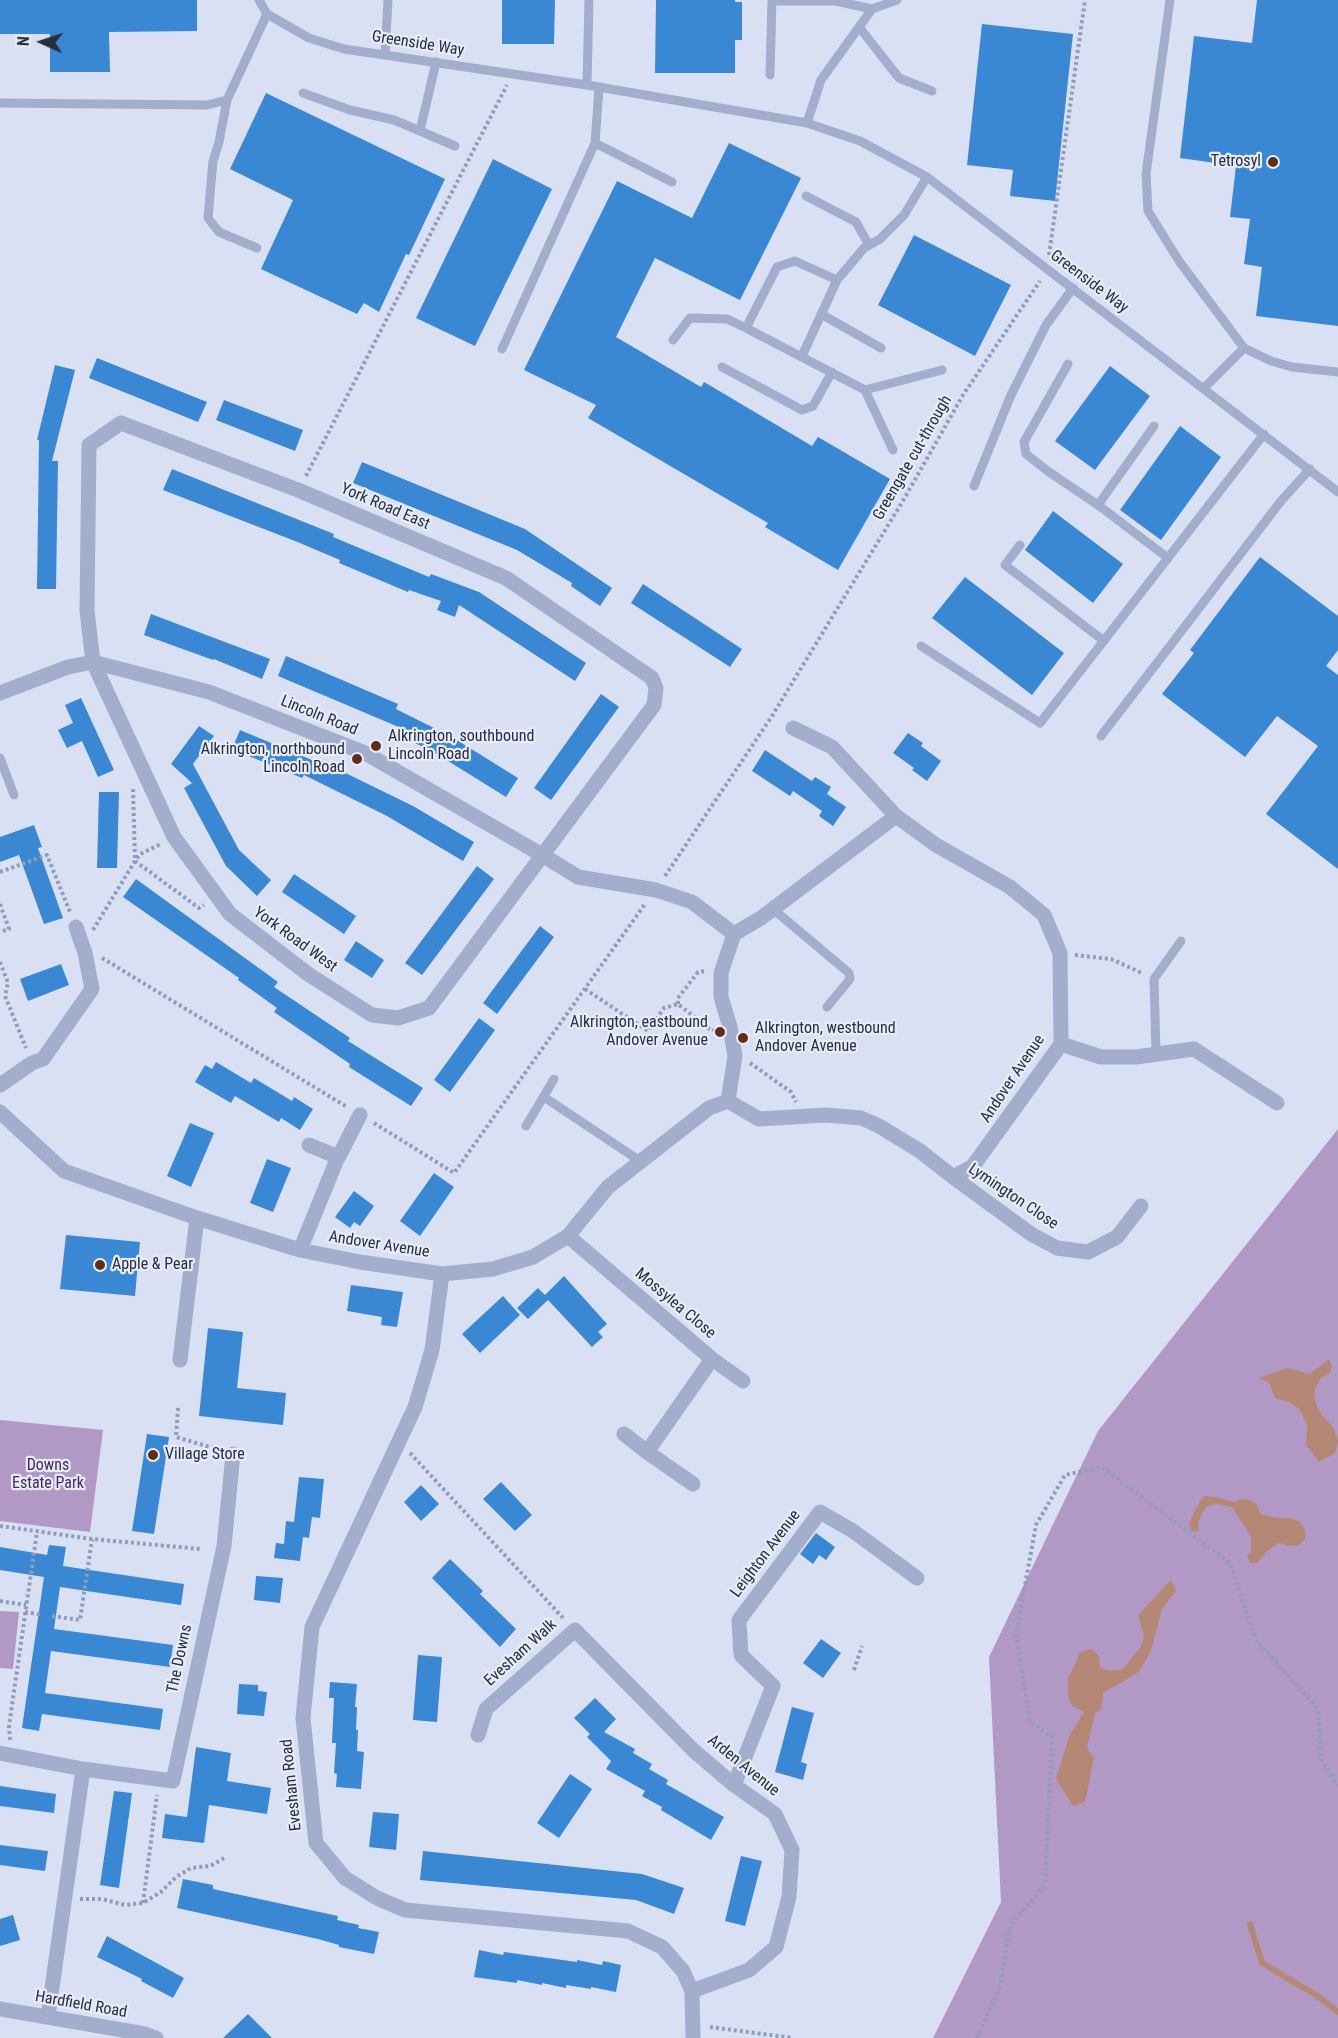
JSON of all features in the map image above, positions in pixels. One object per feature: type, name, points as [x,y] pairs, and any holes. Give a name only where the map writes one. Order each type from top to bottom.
[{"type":"street","name":"York Road East","points":[[93,662],[87,611],[89,445],[121,423],[298,490],[506,578],[652,678],[656,688],[654,705],[544,856]]},
{"type":"street","name":"Lincoln Road","points":[[0,693],[68,666],[93,662],[209,692],[365,753],[578,877],[656,890],[692,902],[735,934]]},
{"type":"street","name":"York Road West","points":[[93,662],[174,837],[230,914],[308,974],[372,1015],[398,1018],[429,1008],[544,856]]},
{"type":"street","name":"Andover Avenue","points":[[793,728],[832,747],[896,816],[936,845],[1010,887],[1036,908],[1044,915],[1060,953],[1061,1044],[994,1140],[973,1166],[953,1177]]},
{"type":"street","points":[[896,816],[773,909],[735,934],[721,973],[722,997],[735,1056],[728,1101],[759,1119],[826,1115],[861,1118],[879,1126],[920,1151],[953,1177]]},
{"type":"street","points":[[0,1085],[32,1063],[44,1059],[92,989],[76,927]]},
{"type":"street","points":[[1061,1044],[1101,1057],[1136,1057],[1194,1049],[1277,1103]]},
{"type":"street","name":"Andover Avenue","points":[[2,1119],[64,1171],[197,1218],[300,1250],[360,1262],[442,1274],[493,1269],[533,1257],[568,1236],[608,1187],[709,1108],[728,1101]]},
{"type":"street","points":[[300,1250],[338,1158],[360,1115]]},
{"type":"street","points":[[309,1145],[338,1158]]},
{"type":"street","name":"Lymington Close","points":[[953,1177],[1031,1234],[1057,1248],[1088,1252],[1117,1237],[1141,1206]]},
{"type":"street","points":[[180,1360],[197,1218]]},
{"type":"street","name":"Mossylea Close","points":[[568,1236],[712,1359],[647,1452]]},
{"type":"street","name":"Evesham Road","points":[[442,1274],[432,1350],[415,1407],[312,1627],[303,1718],[316,1843],[345,1878],[376,1898],[405,1910],[628,1931],[662,1947],[683,1971],[693,1990],[693,2031]]},
{"type":"street","points":[[712,1359],[743,1382]]},
{"type":"street","points":[[624,1434],[693,1484]]},
{"type":"street","name":"The Downs","points":[[159,1779],[173,1781],[224,1546],[233,1454]]},
{"type":"street","name":"Leighton Avenue","points":[[734,1785],[773,1686],[741,1655],[739,1620],[820,1512],[853,1531],[917,1578]]},
{"type":"street","name":"Evesham Walk","points":[[478,1735],[486,1709],[575,1630]]},
{"type":"street","name":"Arden Avenue","points":[[575,1630],[693,1750],[734,1785],[775,1814],[792,1850],[789,1897],[776,1947],[749,1970],[693,1990]]},
{"type":"street","points":[[6,1755],[83,1769],[159,1779]]},
{"type":"street","points":[[48,2016],[83,1769]]},
{"type":"street","name":"Hardfield Road","points":[[0,2009],[145,2034],[156,2038]]},
{"type":"lane","points":[[257,248],[219,232],[208,218],[213,161],[227,100],[267,14],[259,0]]},
{"type":"lane","points":[[385,55],[388,0]]},
{"type":"lane","points":[[587,85],[588,0]]},
{"type":"lane","points":[[770,75],[772,1],[836,1],[872,9],[897,0]]},
{"type":"lane","points":[[1170,0],[1146,174],[1148,211],[1179,261],[1244,348],[1271,361],[1292,367],[1338,372]]},
{"type":"lane","points":[[807,123],[821,80],[872,9]]},
{"type":"lane","name":"Greenside Way","points":[[267,14],[309,38],[344,48],[587,85],[807,123],[860,141],[927,177],[1338,492]]},
{"type":"lane","points":[[859,27],[898,78],[932,91]]},
{"type":"lane","points":[[420,131],[436,62]]},
{"type":"lane","points":[[502,349],[595,143],[599,88]]},
{"type":"lane","points":[[303,93],[350,110],[394,120],[455,146]]},
{"type":"lane","points":[[0,103],[207,105],[227,100]]},
{"type":"lane","points":[[595,143],[672,182]]},
{"type":"lane","points":[[802,356],[837,280],[864,248],[880,239],[904,215],[927,177]]},
{"type":"lane","points":[[806,196],[856,222],[869,245]]},
{"type":"lane","points":[[746,328],[777,267],[795,261],[837,280]]},
{"type":"lane","points":[[974,486],[1011,395],[1047,325],[1073,288]]},
{"type":"lane","points":[[821,314],[881,348]]},
{"type":"lane","points":[[673,340],[690,318],[727,319],[746,328],[865,390],[893,450]]},
{"type":"lane","points":[[1204,388],[1244,348]]},
{"type":"lane","points":[[1068,364],[1024,441],[1026,454],[1168,558]]},
{"type":"lane","points":[[722,367],[802,410],[813,406],[832,372]]},
{"type":"lane","points":[[865,390],[942,370]]},
{"type":"lane","points":[[1098,505],[1154,426]]},
{"type":"lane","points":[[921,646],[1040,723],[1264,434]]},
{"type":"lane","points":[[1101,736],[1276,507],[1310,470]]},
{"type":"lane","points":[[1020,545],[1005,565],[1104,641]]},
{"type":"lane","points":[[0,758],[14,795]]},
{"type":"lane","points":[[773,909],[849,973],[850,979],[827,1007]]},
{"type":"lane","points":[[1156,1054],[1154,979],[1181,941]]},
{"type":"lane","points":[[526,1126],[554,1079]]},
{"type":"lane","points":[[544,1096],[640,1161]]},
{"type":"path","name":"Greengate cut-through","points":[[360,1115],[454,1173],[656,890],[772,716],[904,500],[963,395],[1047,269],[1085,0]]},
{"type":"path","points":[[298,490],[513,74]]},
{"type":"path","points":[[135,861],[133,788],[148,780]]},
{"type":"path","points":[[174,837],[140,854],[92,932],[84,953],[105,958],[360,1115]]},
{"type":"path","points":[[0,872],[47,855],[76,927]]},
{"type":"path","points":[[135,861],[199,908],[219,898]]},
{"type":"path","points":[[0,904],[9,929],[0,932]]},
{"type":"path","points":[[1060,953],[1111,959],[1154,979]]},
{"type":"path","points":[[0,962],[8,983],[5,996],[32,1063]]},
{"type":"path","points":[[678,1004],[678,998],[698,972],[721,973]]},
{"type":"path","points":[[585,988],[648,1031],[664,1008],[678,1004]]},
{"type":"path","points":[[678,1004],[712,1031],[730,1027]]},
{"type":"path","points":[[735,1056],[743,1058],[791,1092],[802,1117]]},
{"type":"path","points":[[178,1408],[176,1437],[233,1454]]},
{"type":"path","points":[[399,1441],[575,1630]]},
{"type":"path","points":[[977,2038],[1000,1986],[1010,1926],[1045,1885],[1052,1737],[1030,1722],[1016,1635],[1036,1525],[1065,1475],[1101,1467],[1230,1563],[1255,1639],[1318,1709],[1321,1759],[1338,1786]]},
{"type":"path","points":[[0,1526],[92,1539],[200,1549]]},
{"type":"path","points":[[6,1755],[37,1532]]},
{"type":"path","points":[[52,1616],[80,1620],[92,1539]]},
{"type":"path","points":[[0,1601],[26,1605]]},
{"type":"path","points":[[25,1612],[42,1615]]},
{"type":"path","points":[[854,1670],[862,1646]]},
{"type":"path","points":[[143,1902],[159,1779]]},
{"type":"path","points":[[66,1898],[102,1899],[125,1905],[143,1902],[161,1892],[191,1868],[210,1866],[226,1857]]},
{"type":"path","points":[[693,2031],[793,2038]]},
{"type":"green space","points":[[1338,1129],[1338,2038],[933,2038],[1001,1902],[989,1657],[1098,1431]]},
{"type":"green space","name":"Downs Estate Park","points":[[0,1420],[103,1430],[90,1532],[0,1521]]},
{"type":"green space","points":[[0,1611],[19,1612],[13,1669],[0,1668]]},
{"type":"shaded area","points":[[1329,1359],[1332,1365],[1330,1373],[1321,1378],[1315,1388],[1314,1399],[1321,1414],[1333,1427],[1338,1440],[1335,1453],[1319,1462],[1306,1445],[1307,1425],[1299,1409],[1289,1402],[1275,1398],[1269,1382],[1259,1378],[1287,1368],[1310,1374]]},
{"type":"shaded area","points":[[1204,1496],[1234,1502],[1242,1499],[1252,1501],[1257,1505],[1261,1514],[1290,1518],[1300,1522],[1306,1532],[1305,1539],[1299,1545],[1290,1546],[1279,1543],[1266,1552],[1257,1563],[1250,1563],[1247,1556],[1251,1552],[1251,1537],[1232,1507],[1216,1504],[1207,1507],[1198,1523],[1199,1531],[1191,1530],[1189,1524]]},
{"type":"shaded area","points":[[1171,1580],[1176,1591],[1162,1609],[1151,1651],[1139,1672],[1103,1693],[1101,1710],[1095,1713],[1087,1748],[1094,1758],[1085,1802],[1073,1806],[1056,1779],[1070,1734],[1084,1712],[1072,1706],[1068,1696],[1068,1677],[1080,1652],[1092,1649],[1099,1656],[1100,1668],[1111,1671],[1123,1669],[1140,1648],[1144,1637],[1138,1615]]},
{"type":"building","points":[[0,0],[197,0],[197,31],[109,32],[110,72],[50,72],[50,34],[0,34]]},
{"type":"building","points":[[502,0],[555,0],[554,44],[502,44]]},
{"type":"building","points":[[656,0],[735,0],[735,2],[742,2],[742,40],[735,40],[735,73],[655,73]]},
{"type":"building","name":"Tetrosyl","points":[[1257,0],[1338,0],[1338,326],[1256,316],[1262,267],[1244,264],[1250,219],[1230,217],[1236,166],[1180,158],[1194,36],[1252,43]]},
{"type":"building","points":[[982,24],[1073,34],[1055,201],[1010,196],[1013,170],[967,165]]},
{"type":"building","points":[[266,93],[445,179],[379,312],[364,303],[357,314],[261,269],[293,200],[230,169]]},
{"type":"building","points":[[729,143],[801,178],[740,300],[655,258],[616,337],[701,387],[704,382],[812,446],[818,437],[890,479],[838,570],[765,527],[768,523],[588,418],[596,405],[524,370],[617,181],[692,218]]},
{"type":"building","points":[[493,159],[552,189],[475,346],[416,318]]},
{"type":"building","points":[[914,235],[1011,285],[975,356],[878,305]]},
{"type":"building","points":[[97,358],[207,402],[198,422],[89,378]]},
{"type":"building","points":[[55,365],[75,370],[52,461],[58,461],[56,589],[37,589],[39,440],[37,440]]},
{"type":"building","points":[[1110,366],[1150,396],[1095,470],[1055,441]]},
{"type":"building","points":[[224,400],[303,430],[295,451],[216,420]]},
{"type":"building","points":[[1180,426],[1221,457],[1161,540],[1120,510]]},
{"type":"building","points":[[362,462],[525,529],[612,588],[600,606],[571,586],[572,583],[517,550],[353,483]]},
{"type":"building","points":[[172,469],[334,534],[333,537],[429,577],[431,574],[479,592],[586,663],[575,681],[459,605],[455,617],[437,610],[441,601],[409,590],[408,592],[339,563],[340,560],[295,541],[163,490]]},
{"type":"building","points":[[1053,511],[1123,564],[1093,603],[1025,550]]},
{"type":"building","points":[[1260,557],[1338,616],[1338,650],[1326,666],[1338,675],[1338,869],[1266,814],[1318,746],[1277,716],[1245,757],[1162,694],[1194,653],[1190,650]]},
{"type":"building","points":[[965,577],[1064,653],[1032,695],[932,618]]},
{"type":"building","points":[[643,584],[742,649],[730,667],[631,603]]},
{"type":"building","points":[[151,614],[270,659],[262,679],[214,659],[144,635]]},
{"type":"building","points":[[286,656],[398,704],[396,709],[452,737],[518,778],[506,797],[440,756],[398,734],[401,728],[278,676]]},
{"type":"building","points":[[601,694],[619,707],[551,800],[534,788]]},
{"type":"building","points":[[81,698],[114,770],[98,777],[82,741],[67,748],[58,730],[73,723],[65,705]]},
{"type":"building","points":[[199,726],[214,736],[193,764],[239,850],[271,880],[257,896],[226,866],[184,788],[192,783],[171,764]]},
{"type":"building","points":[[240,730],[324,765],[325,763],[413,806],[474,842],[463,861],[387,816],[304,775],[302,778],[232,749]]},
{"type":"building","points":[[908,733],[923,743],[921,746],[941,761],[927,781],[893,753]]},
{"type":"building","points":[[765,750],[812,781],[815,777],[831,787],[827,794],[846,807],[833,826],[819,816],[822,811],[793,791],[790,796],[752,771]]},
{"type":"building","points":[[99,792],[119,792],[117,868],[97,868]]},
{"type":"building","points":[[34,825],[42,847],[38,848],[63,918],[44,924],[19,855],[0,862],[0,837]]},
{"type":"building","points":[[477,866],[494,879],[422,975],[405,963]]},
{"type":"building","points":[[294,874],[356,916],[344,934],[282,892]]},
{"type":"building","points":[[136,879],[278,982],[274,987],[350,1038],[348,1041],[423,1088],[411,1106],[349,1067],[350,1064],[274,1012],[277,1008],[238,980],[239,978],[123,897]]},
{"type":"building","points":[[540,926],[554,937],[497,1014],[483,1003]]},
{"type":"building","points":[[356,941],[384,960],[372,978],[344,960]]},
{"type":"building","points":[[61,964],[69,985],[28,1001],[20,979]]},
{"type":"building","points":[[479,1018],[495,1030],[450,1092],[434,1080]]},
{"type":"building","points":[[216,1062],[251,1083],[254,1078],[292,1101],[294,1097],[313,1109],[300,1130],[281,1118],[279,1122],[235,1096],[231,1103],[195,1082],[205,1065],[212,1069]]},
{"type":"building","points":[[190,1123],[214,1133],[191,1187],[167,1176]]},
{"type":"building","points":[[267,1159],[291,1168],[273,1212],[250,1203]]},
{"type":"building","points":[[434,1173],[454,1187],[420,1236],[400,1221]]},
{"type":"building","points":[[354,1191],[374,1206],[360,1226],[354,1222],[350,1228],[335,1217]]},
{"type":"building","name":"Apple & Pear","points":[[66,1235],[140,1242],[135,1296],[60,1289]]},
{"type":"building","points":[[564,1276],[607,1324],[598,1332],[603,1337],[592,1347],[548,1300],[528,1319],[517,1308],[538,1288],[545,1295]]},
{"type":"building","points":[[351,1285],[403,1292],[397,1327],[381,1325],[382,1317],[347,1311]]},
{"type":"building","points":[[503,1296],[520,1315],[480,1353],[462,1334]]},
{"type":"building","points":[[208,1328],[243,1332],[237,1388],[286,1393],[283,1425],[199,1416]]},
{"type":"building","points":[[147,1434],[169,1437],[154,1534],[132,1531]]},
{"type":"building","points":[[299,1477],[324,1479],[320,1518],[312,1517],[309,1538],[303,1537],[300,1561],[274,1558],[276,1543],[284,1544],[286,1521],[294,1522]]},
{"type":"building","points":[[501,1482],[532,1515],[515,1531],[483,1499]]},
{"type":"building","points":[[421,1485],[439,1504],[421,1521],[404,1502]]},
{"type":"building","points":[[816,1533],[835,1547],[826,1560],[819,1555],[813,1564],[800,1554]]},
{"type":"building","points":[[49,1545],[66,1547],[63,1566],[184,1584],[181,1605],[60,1587],[54,1629],[173,1645],[170,1667],[51,1651],[45,1693],[163,1709],[160,1730],[42,1714],[39,1731],[22,1728],[44,1577],[0,1570],[0,1547],[47,1555]]},
{"type":"building","points":[[450,1559],[483,1591],[480,1594],[516,1629],[500,1647],[432,1578]]},
{"type":"building","points":[[256,1576],[283,1578],[280,1603],[254,1600]]},
{"type":"building","points":[[821,1639],[841,1653],[823,1678],[803,1663]]},
{"type":"building","points":[[418,1655],[442,1657],[437,1722],[413,1720]]},
{"type":"building","points":[[330,1682],[357,1684],[355,1707],[357,1707],[357,1751],[364,1752],[361,1789],[336,1787],[337,1774],[334,1773],[336,1743],[332,1743],[334,1698],[329,1698]]},
{"type":"building","points":[[239,1684],[258,1685],[258,1691],[267,1692],[264,1716],[237,1714]]},
{"type":"building","points":[[595,1698],[616,1719],[604,1732],[635,1749],[633,1753],[652,1764],[649,1769],[668,1780],[666,1784],[724,1817],[711,1840],[642,1796],[645,1791],[606,1769],[611,1761],[587,1737],[590,1734],[574,1718]]},
{"type":"building","points":[[792,1707],[814,1713],[801,1762],[807,1764],[803,1780],[775,1772]]},
{"type":"building","points":[[196,1747],[231,1753],[227,1781],[271,1788],[267,1814],[209,1805],[204,1843],[162,1838],[165,1814],[187,1817]]},
{"type":"building","points":[[570,1774],[592,1789],[559,1838],[537,1823]]},
{"type":"building","points":[[0,1786],[56,1794],[54,1813],[0,1806]]},
{"type":"building","points":[[114,1791],[132,1793],[119,1888],[100,1885]]},
{"type":"building","points":[[373,1812],[399,1814],[396,1850],[369,1847]]},
{"type":"building","points":[[0,1845],[48,1851],[45,1871],[0,1865]]},
{"type":"building","points":[[423,1851],[642,1874],[684,1888],[674,1914],[636,1900],[420,1880]]},
{"type":"building","points":[[741,1856],[762,1861],[745,1926],[725,1921]]},
{"type":"building","points":[[183,1879],[213,1885],[213,1889],[338,1916],[337,1920],[359,1925],[358,1928],[379,1932],[374,1954],[339,1947],[339,1945],[318,1939],[177,1908]]},
{"type":"building","points":[[13,1915],[20,1940],[0,1946],[0,1919]]},
{"type":"building","points":[[107,1936],[184,1978],[173,1998],[141,1981],[142,1979],[97,1957]]},
{"type":"building","points":[[479,1950],[503,1955],[504,1952],[602,1965],[603,1961],[621,1965],[616,1992],[591,1987],[591,1989],[566,1985],[566,1988],[517,1980],[517,1983],[474,1977]]},
{"type":"building","points":[[248,2014],[272,2038],[223,2038]]},
{"type":"waterway","points":[[1250,1924],[1262,1963],[1316,1995],[1338,2012]]},
{"type":"place","name":"Tetrosyl","points":[[1273,162]]},
{"type":"place","name":"Alkrington, southbound Lincoln Road","points":[[376,746]]},
{"type":"place","name":"Alkrington, northbound Lincoln Road","points":[[357,759]]},
{"type":"place","name":"Alkrington, eastbound Andover Avenue","points":[[720,1032]]},
{"type":"place","name":"Alkrington, westbound Andover Avenue","points":[[743,1038]]},
{"type":"place","name":"Apple & Pear","points":[[100,1265]]},
{"type":"place","name":"Village Store","points":[[153,1455]]}]
